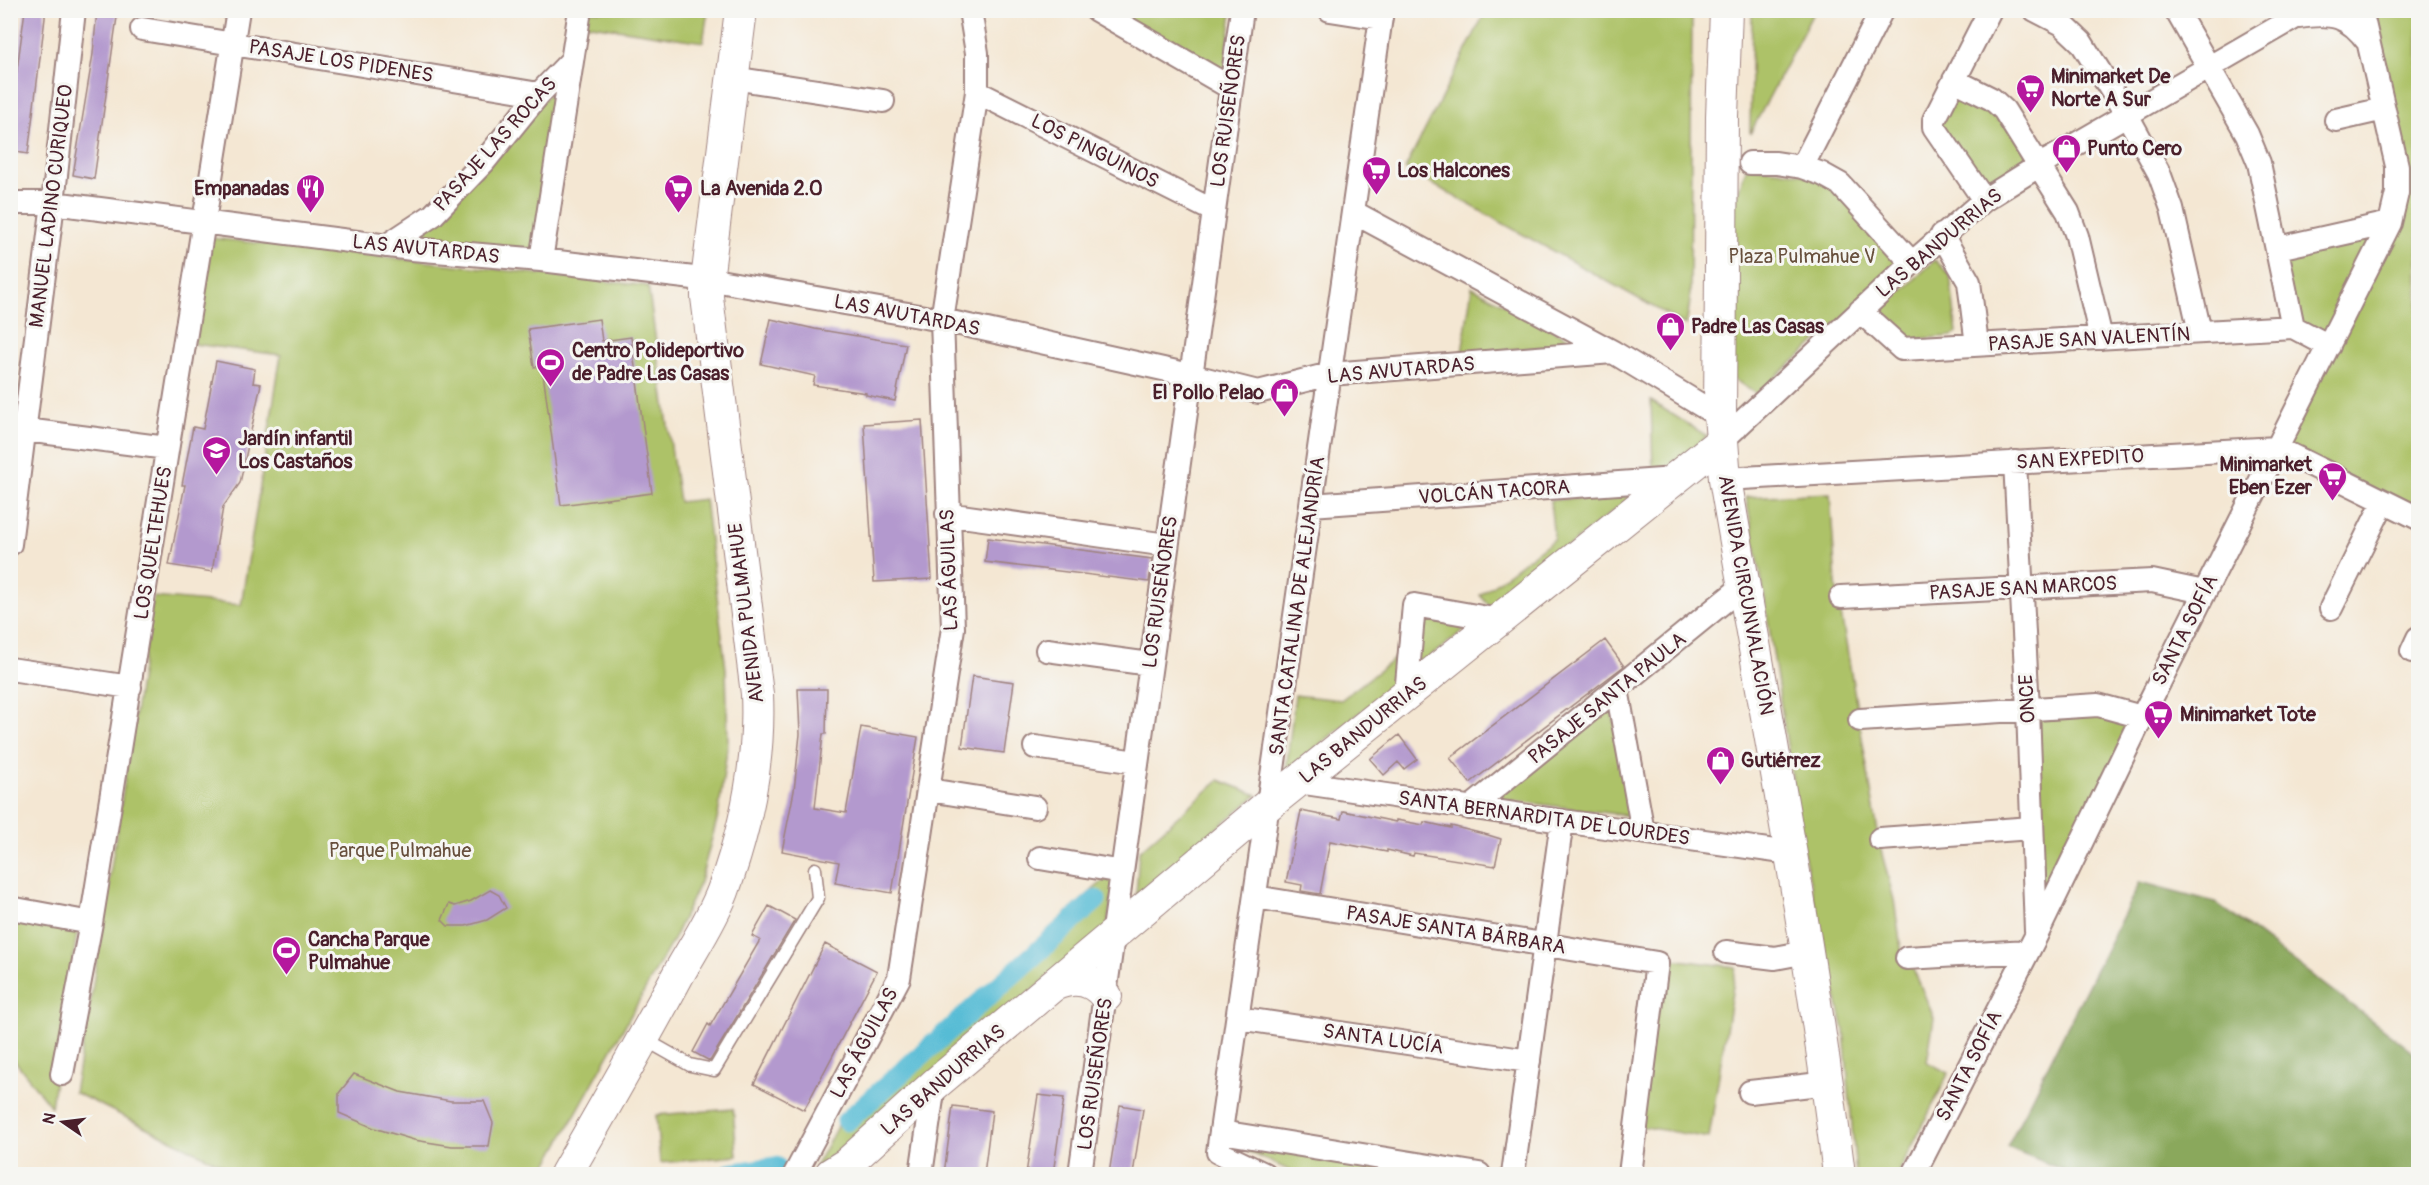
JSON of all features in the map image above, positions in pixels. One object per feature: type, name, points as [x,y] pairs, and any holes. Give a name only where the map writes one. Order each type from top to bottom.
[{"type":"street","name":"MANUEL LADINO CURIQUEO","points":[[10,544],[17,429],[53,203],[74,10]]},
{"type":"street","name":"LOS QUELTEHUES","points":[[62,1074],[91,923],[238,10]]},
{"type":"street","points":[[541,260],[580,10]]},
{"type":"street","name":"AVENIDA PULMAHUE","points":[[566,1174],[644,1039],[722,893],[743,821],[758,743],[757,694],[707,280],[741,10]]},
{"type":"street","name":"LAS ÁGUILAS","points":[[795,1174],[899,978],[929,790],[952,628],[942,320],[977,92],[977,53],[970,10]]},
{"type":"street","points":[[1096,10],[1231,88]]},
{"type":"street","name":"LOS RUISEÑORES","points":[[1080,1174],[1242,10]]},
{"type":"street","points":[[1330,10],[1381,14]]},
{"type":"street","name":"AVENIDA CIRCUNVALACIÓN","points":[[1726,10],[1722,116],[1725,479],[1807,952],[1828,1083],[1839,1174]]},
{"type":"street","points":[[1802,167],[1881,10]]},
{"type":"street","points":[[1984,200],[1934,127],[1934,120],[1990,10]]},
{"type":"street","points":[[2035,10],[2062,24],[2081,42],[2127,115],[2166,189],[2200,332]]},
{"type":"street","points":[[2176,10],[2247,134],[2259,163],[2293,327],[2329,346]]},
{"type":"street","name":"SANTA SOFÍA","points":[[1914,1174],[2032,944],[2204,592],[2390,223],[2398,179],[2361,10]]},
{"type":"street","name":"LAS BANDURRIAS","points":[[831,1174],[847,1164],[934,1085],[1268,805],[1676,479],[1726,428],[1984,200],[2301,13],[2334,15],[2348,21],[2359,30],[2369,44]]},
{"type":"street","name":"SANTA CATALINA DE ALEJANDRÍA","points":[[1264,1174],[1218,1152],[1381,14]]},
{"type":"street","name":"PASAJE LOS PIDENES","points":[[142,29],[539,93]]},
{"type":"street","name":"PASAJE LAS ROCAS","points":[[386,246],[433,215],[483,163],[539,93],[572,60]]},
{"type":"street","points":[[733,78],[883,101]]},
{"type":"street","points":[[1954,80],[1998,104],[2040,165],[2068,212],[2101,338]]},
{"type":"street","name":"LOS PINGUINOS","points":[[977,92],[1214,211]]},
{"type":"street","points":[[2336,120],[2384,109]]},
{"type":"street","points":[[1749,163],[1776,163],[1802,167],[1840,184],[1912,263]]},
{"type":"street","name":"LAS AVUTARDAS","points":[[10,203],[53,203],[386,246],[541,260],[707,280],[942,320],[1258,392],[1330,374],[1612,352]]},
{"type":"street","points":[[1353,212],[1612,352],[1726,428]]},
{"type":"street","points":[[2278,248],[2390,223]]},
{"type":"street","points":[[1942,235],[1969,282],[1977,345]]},
{"type":"street","name":"PASAJE SAN VALENTÍN","points":[[1860,311],[1902,349],[2293,327]]},
{"type":"street","points":[[17,429],[167,448]]},
{"type":"street","name":"SAN EXPEDITO","points":[[1725,479],[2277,448],[2418,518]]},
{"type":"street","name":"ONCE","points":[[2015,462],[2028,709],[2032,828],[2032,944]]},
{"type":"street","points":[[1676,479],[1725,479]]},
{"type":"street","name":"VOLCÁN TACORA","points":[[1311,505],[1676,479]]},
{"type":"street","points":[[2331,608],[2384,501]]},
{"type":"street","points":[[947,514],[1167,545]]},
{"type":"street","name":"PASAJE SAN MARCOS","points":[[1841,597],[2152,581],[2204,592]]},
{"type":"street","name":"PASAJE SANTA PAULA","points":[[1470,808],[1743,586]]},
{"type":"street","points":[[1406,695],[1414,605],[1499,620]]},
{"type":"street","points":[[1047,650],[1150,664]]},
{"type":"street","points":[[10,669],[130,687]]},
{"type":"street","points":[[1617,689],[1643,832]]},
{"type":"street","points":[[1860,720],[2098,705],[2142,717]]},
{"type":"street","points":[[1035,747],[1136,762]]},
{"type":"street","name":"SANTA BERNARDITA DE LOURDES","points":[[1298,782],[1790,853]]},
{"type":"street","points":[[929,790],[1035,807]]},
{"type":"street","points":[[1513,1174],[1562,821]]},
{"type":"street","points":[[1880,839],[2032,828]]},
{"type":"street","points":[[1040,858],[1122,872]]},
{"type":"street","name":"PASAJE SANTA BÁRBARA","points":[[1255,897],[1657,963],[1630,1174]]},
{"type":"street","points":[[10,908],[91,923]]},
{"type":"street","points":[[1907,958],[2032,944]]},
{"type":"street","points":[[1726,952],[1775,958],[1807,952]]},
{"type":"street","points":[[1054,985],[1062,981],[1080,980],[1095,986],[1106,996]]},
{"type":"street","name":"SANTA LUCÍA","points":[[1238,1018],[1529,1061]]},
{"type":"street","points":[[1750,1092],[1828,1083]]},
{"type":"street","points":[[921,1174],[934,1085]]},
{"type":"street","points":[[1221,1132],[1479,1174]]},
{"type":"lane","points":[[644,1039],[690,1065],[714,1070],[818,898],[815,869]]},
{"type":"green space","points":[[587,11],[708,11],[703,42],[585,24]]},
{"type":"green space","points":[[1108,11],[1232,11],[1224,76]]},
{"type":"green space","points":[[1486,11],[1692,11],[1690,302],[1686,325],[1405,169]]},
{"type":"green space","points":[[1752,11],[1814,11],[1750,134]]},
{"type":"green space","points":[[2374,11],[2418,11],[2418,512],[2286,447],[2406,164]]},
{"type":"green space","points":[[562,80],[536,250],[411,239]]},
{"type":"green space","points":[[1955,84],[1991,100],[2035,164],[1985,196],[1936,120]]},
{"type":"green space","name":"Plaza Pulmahue V","points":[[1747,166],[1820,176],[1907,263],[1756,394],[1728,375],[1730,215]]},
{"type":"green space","points":[[2390,223],[2329,346],[2293,327],[2278,248]]},
{"type":"green space","name":"Parque Pulmahue","points":[[211,238],[648,286],[679,502],[705,499],[726,669],[728,742],[718,816],[700,882],[674,938],[542,1174],[241,1174],[74,1092],[89,1010],[153,597],[241,605],[281,355],[194,344]]},
{"type":"green space","points":[[1935,260],[1950,275],[1957,333],[1952,336],[1905,340],[1880,312]]},
{"type":"green space","points":[[1472,287],[1574,341],[1576,345],[1462,353]]},
{"type":"green space","points":[[1651,401],[1707,436],[1663,471],[1653,472]]},
{"type":"green space","points":[[1830,493],[1836,584],[1881,850],[1894,900],[1901,948],[1917,977],[1934,1018],[1927,1062],[1949,1073],[1898,1174],[1856,1174],[1844,1030],[1803,850],[1763,587],[1746,497]]},
{"type":"green space","points":[[1632,496],[1491,608],[1480,595],[1554,539],[1550,500]]},
{"type":"green space","points":[[1416,617],[1474,622],[1413,670]]},
{"type":"green space","points":[[1402,653],[1398,682],[1286,771],[1295,695],[1341,700]]},
{"type":"green space","points":[[1611,704],[1631,816],[1493,798]]},
{"type":"green space","points":[[2097,708],[2138,719],[2041,918],[2030,712]]},
{"type":"green space","points":[[1219,780],[1257,795],[1136,895],[1139,851]]},
{"type":"green space","points":[[1104,880],[1114,881],[1107,929],[813,1171],[846,1110]]},
{"type":"green space","points":[[2140,882],[2215,902],[2416,1054],[2418,1057],[2418,1174],[2073,1174],[2007,1147]]},
{"type":"green space","points":[[10,919],[77,932],[51,1107],[11,1056]]},
{"type":"green space","points":[[1662,958],[1736,967],[1709,1138],[1639,1126]]},
{"type":"green space","points":[[733,1109],[737,1156],[660,1163],[656,1115]]},
{"type":"green space","points":[[1230,1143],[1436,1174],[1297,1174]]},
{"type":"building","points":[[25,10],[45,10],[28,154],[10,151],[10,122]]},
{"type":"building","points":[[97,10],[118,10],[94,179],[73,175],[93,54]]},
{"type":"building","points":[[599,319],[602,341],[631,337],[652,493],[561,505],[542,366],[534,367],[528,329]]},
{"type":"building","points":[[771,319],[815,329],[906,344],[895,401],[866,395],[866,393],[813,385],[815,376],[761,364]]},
{"type":"building","points":[[216,361],[255,369],[253,383],[261,384],[240,483],[223,507],[212,572],[169,565],[185,485],[182,485],[193,427],[203,429]]},
{"type":"building","points":[[922,420],[932,579],[874,582],[864,424]]},
{"type":"building","points":[[988,538],[1152,559],[1149,582],[985,562]]},
{"type":"building","points":[[1605,640],[1624,666],[1470,783],[1450,758]]},
{"type":"building","points":[[972,676],[1014,682],[1004,753],[962,747]]},
{"type":"building","points":[[798,689],[827,689],[826,734],[823,734],[815,808],[846,813],[861,727],[918,737],[892,893],[835,883],[839,862],[782,851],[794,791],[800,734]]},
{"type":"building","points":[[1399,735],[1417,759],[1404,769],[1398,762],[1384,775],[1370,759]]},
{"type":"building","points":[[1301,811],[1341,819],[1343,811],[1396,822],[1396,820],[1423,825],[1424,822],[1451,828],[1451,826],[1501,839],[1495,866],[1414,853],[1413,856],[1330,841],[1320,894],[1301,891],[1302,885],[1286,882]]},
{"type":"building","points":[[490,890],[499,895],[506,908],[487,920],[466,926],[448,926],[442,920],[449,904],[455,906],[471,901]]},
{"type":"building","points":[[769,906],[795,920],[710,1061],[693,1052],[760,940],[752,936]]},
{"type":"building","points":[[825,944],[877,971],[804,1110],[754,1084]]},
{"type":"building","points":[[354,1074],[400,1092],[451,1101],[484,1101],[493,1123],[489,1146],[452,1146],[414,1140],[374,1128],[339,1113],[339,1093]]},
{"type":"building","points":[[1038,1095],[1064,1098],[1053,1174],[1026,1174]]},
{"type":"building","points":[[1120,1105],[1143,1109],[1133,1174],[1109,1174]]},
{"type":"building","points":[[953,1106],[992,1111],[984,1174],[944,1174]]},
{"type":"waterway","points":[[847,1121],[1096,900]]},
{"type":"waterway","points":[[730,1174],[776,1167]]},
{"type":"place","name":"Minimarket De Norte A Sur","points":[[2030,114]]},
{"type":"place","name":"Punto Cero","points":[[2066,174]]},
{"type":"place","name":"Los Halcones","points":[[1376,196]]},
{"type":"place","name":"Empanadas","points":[[310,214]]},
{"type":"place","name":"La Avenida 2.0","points":[[679,214]]},
{"type":"place","name":"Padre Las Casas","points":[[1670,352]]},
{"type":"place","name":"Centro Polideportivo de Padre Las Casas","points":[[551,388]]},
{"type":"place","name":"El Pollo Pelao","points":[[1285,418]]},
{"type":"place","name":"Jardín infantil Los Castaños","points":[[217,476]]},
{"type":"place","name":"Minimarket Eben Ezer","points":[[2333,502]]},
{"type":"place","name":"Minimarket Tote","points":[[2159,740]]},
{"type":"place","name":"Gutiérrez","points":[[1720,786]]},
{"type":"place","name":"Cancha Parque Pulmahue","points":[[287,976]]}]
